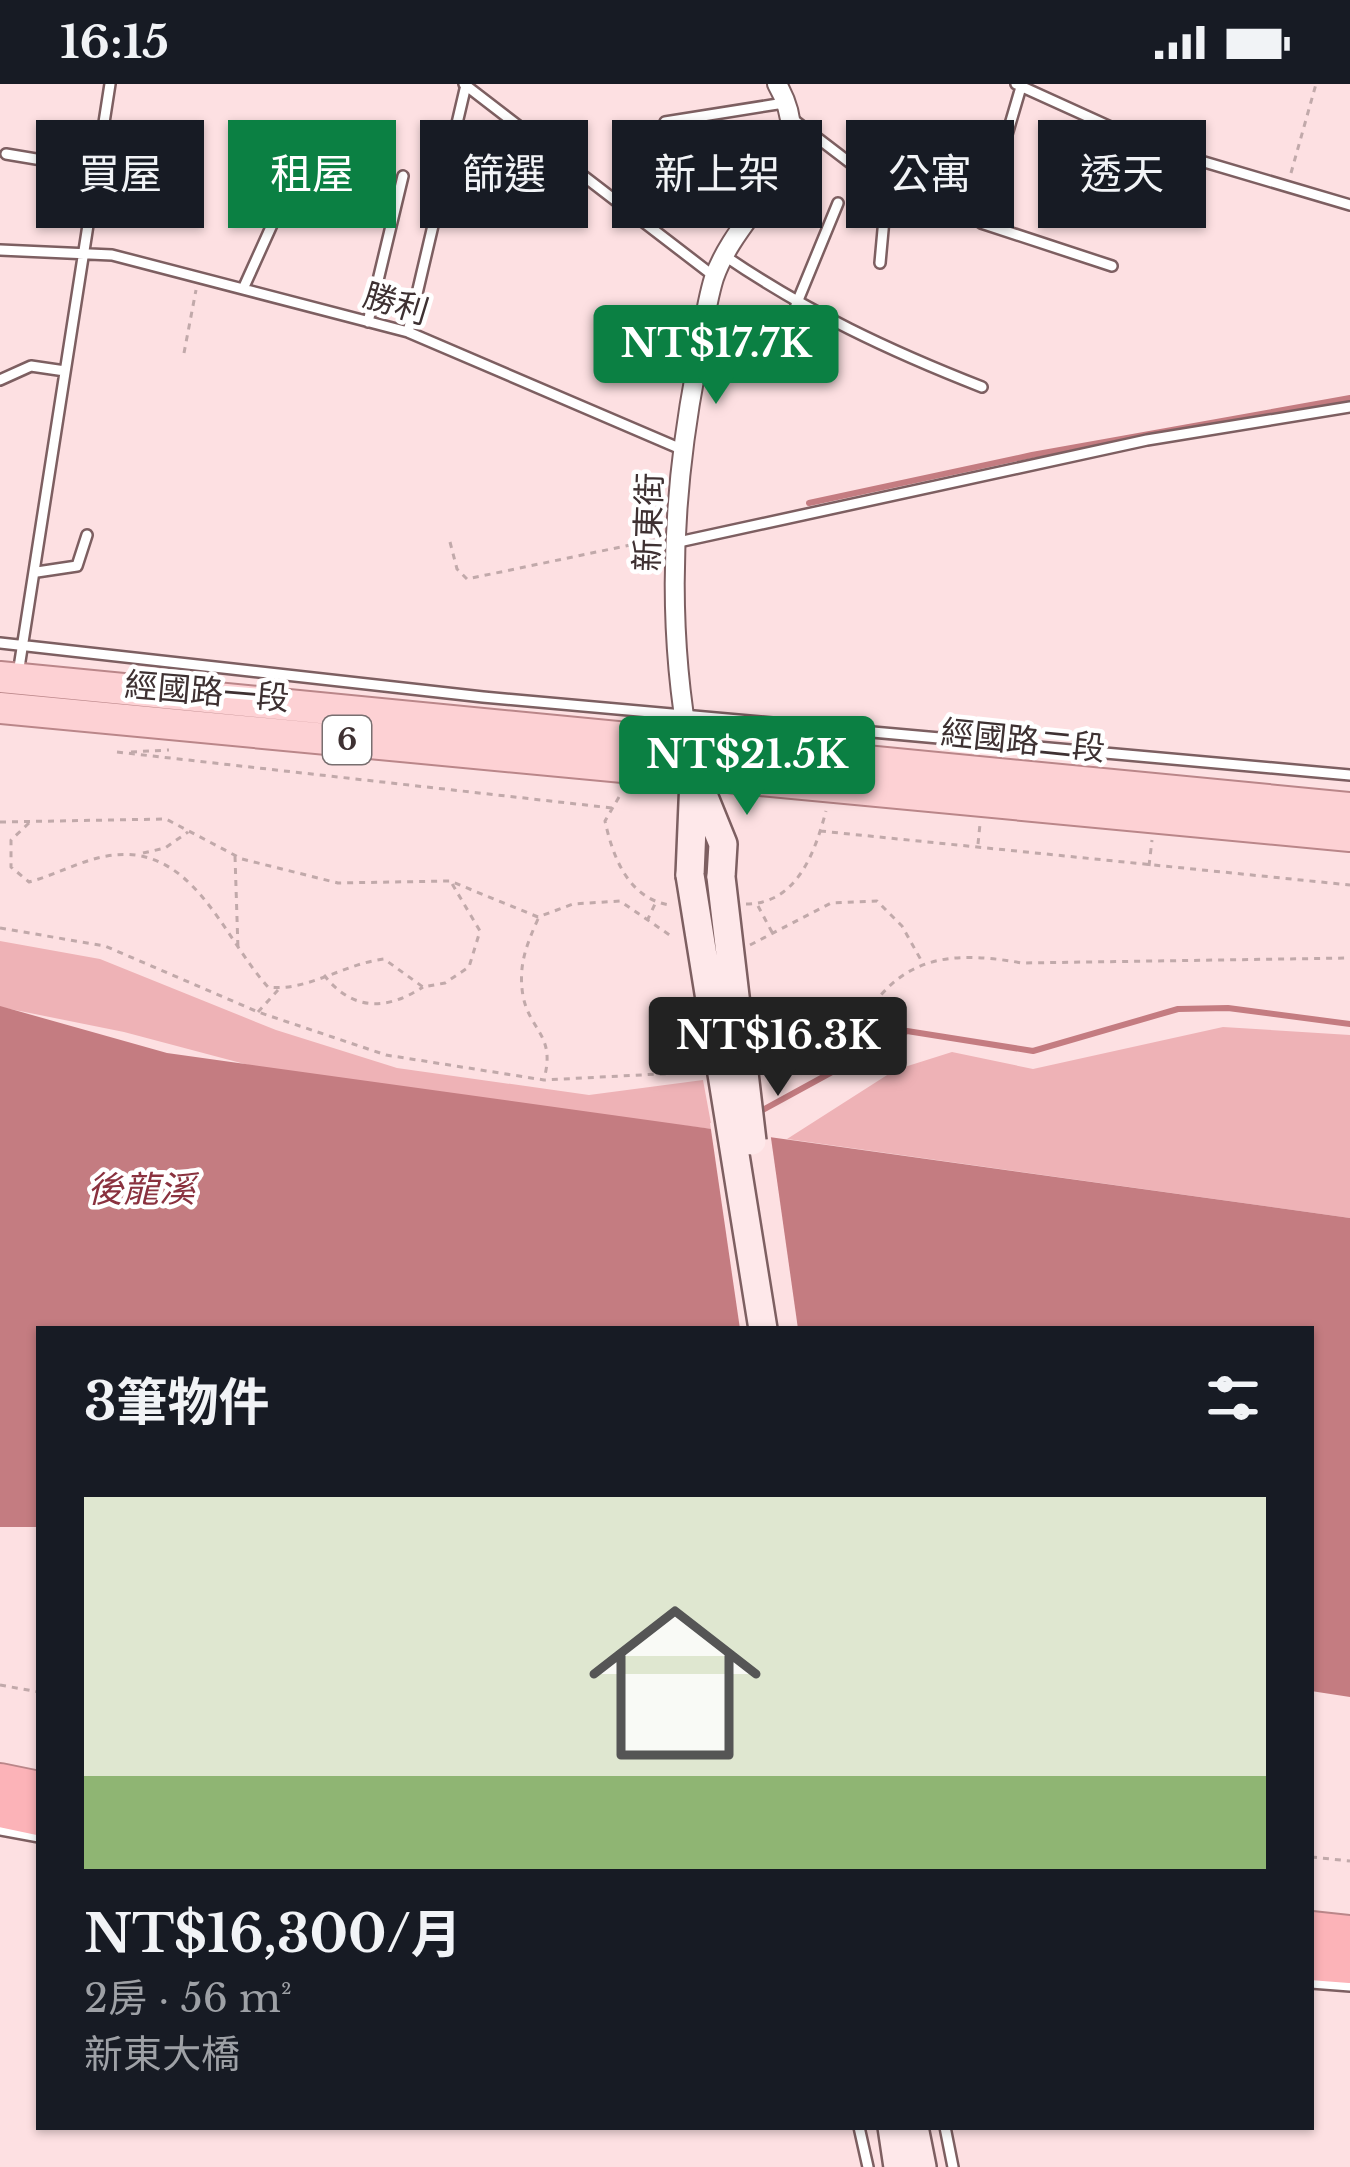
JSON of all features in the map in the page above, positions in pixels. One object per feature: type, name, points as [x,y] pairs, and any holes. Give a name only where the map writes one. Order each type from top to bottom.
[{"type":"highway","points":[[0,1782],[36,1789]]},
{"type":"highway","points":[[0,1809],[36,1816]]},
{"type":"highway","points":[[1314,1930],[1350,1934]]},
{"type":"highway","points":[[1314,1961],[1350,1965]]},
{"type":"main road","name":"經國路一段","points":[[9,678],[689,745]]},
{"type":"main road","name":"經國路一段","points":[[0,708],[689,745]]},
{"type":"main road","name":"經國路二段","points":[[689,745],[1350,808]]},
{"type":"main road","name":"經國路二段","points":[[689,745],[1350,836]]},
{"type":"street","points":[[777,84],[791,111]]},
{"type":"street","name":"新東街","points":[[689,745],[674,540],[681,449],[715,277],[795,143],[791,111]]},
{"type":"street","points":[[689,745],[690,875],[763,1326]]},
{"type":"street","points":[[689,745],[723,844],[721,877],[747,1109],[781,1326]]},
{"type":"street","points":[[893,2130],[909,2164]]},
{"type":"street","points":[[909,2164],[914,2130]]},
{"type":"lane","points":[[104,120],[110,84]]},
{"type":"lane","points":[[408,332],[465,84],[715,277]]},
{"type":"lane","points":[[1112,266],[981,223],[1018,86],[1156,148],[1350,205]]},
{"type":"lane","points":[[688,120],[791,111],[879,184],[884,220],[880,263]]},
{"type":"lane","points":[[6,154],[36,159]]},
{"type":"lane","points":[[368,322],[403,176]]},
{"type":"lane","points":[[796,305],[838,203]]},
{"type":"lane","points":[[9,678],[22,646],[38,572],[86,228]]},
{"type":"lane","points":[[244,289],[271,228]]},
{"type":"lane","name":"勝利","points":[[0,250],[112,255],[408,332],[681,449]]},
{"type":"lane","points":[[725,256],[796,305],[886,350],[982,387]]},
{"type":"lane","points":[[0,380],[31,366],[65,371]]},
{"type":"lane","points":[[674,540],[831,511],[1148,440],[1350,407]]},
{"type":"lane","points":[[38,572],[77,566],[87,535]]},
{"type":"lane","points":[[0,643],[689,745],[1350,775]]},
{"type":"lane","points":[[0,1830],[36,1836]]},
{"type":"lane","points":[[1314,1983],[1350,1986]]},
{"type":"lane","points":[[860,2130],[868,2167]]},
{"type":"lane","points":[[946,2130],[953,2167]]},
{"type":"path","points":[[1287,186],[1316,84]]},
{"type":"path","points":[[184,353],[199,278]]},
{"type":"path","points":[[450,542],[457,569],[467,580],[674,540]]},
{"type":"path","points":[[201,762],[203,748]]},
{"type":"path","points":[[182,749],[117,752],[612,808]]},
{"type":"path","points":[[459,789],[460,776]]},
{"type":"path","points":[[978,848],[981,816]]},
{"type":"path","points":[[0,822],[166,819],[235,855],[338,884],[450,881],[538,917],[573,904],[620,901],[668,937],[690,939]]},
{"type":"path","points":[[31,821],[11,839],[11,867],[28,882],[104,856],[165,848],[190,831]]},
{"type":"path","points":[[820,831],[1350,885]]},
{"type":"path","points":[[1149,866],[1152,838]]},
{"type":"path","points":[[142,853],[184,875],[268,987],[293,990],[323,973],[384,959],[423,986]]},
{"type":"path","points":[[235,855],[238,950]]},
{"type":"path","points":[[323,973],[340,995],[374,1006],[399,1003],[423,986],[445,982],[469,967],[480,931],[450,881]]},
{"type":"path","points":[[733,943],[754,945],[831,903],[878,901],[902,926],[922,962]]},
{"type":"path","points":[[646,921],[656,902]]},
{"type":"path","points":[[758,904],[773,934]]},
{"type":"path","points":[[538,917],[521,958],[524,1001],[542,1029],[550,1058],[544,1080]]},
{"type":"path","points":[[0,928],[105,946],[259,1012],[386,1055],[544,1080],[713,1070]]},
{"type":"path","points":[[761,1064],[849,1046],[870,1003],[922,962],[970,953],[1022,963],[1350,958]]},
{"type":"path","points":[[259,1012],[279,988]]},
{"type":"path","points":[[0,1685],[36,1691]]},
{"type":"path","points":[[1314,1857],[1350,1861]]},
{"type":"shaded area","points":[[0,941],[100,959],[276,1030],[397,1068],[589,1095],[703,1080],[712,1129],[313,1082],[124,1032],[0,1007]]},
{"type":"shaded area","points":[[1223,1027],[1350,1035],[1350,1218],[787,1139],[895,1070],[952,1052],[1033,1069]]},
{"type":"water","name":"後龍溪","points":[[0,1006],[167,1053],[1350,1218],[1350,1697],[1314,1691],[1314,1326],[36,1326],[36,1527],[0,1527]]},
{"type":"pier","points":[[710,1123],[770,1131],[798,1326],[740,1326]]},
{"type":"waterway","points":[[809,503],[1032,455],[1350,398]]},
{"type":"waterway","points":[[759,1112],[907,1031],[1033,1051],[1178,1009],[1228,1008],[1350,1024]]}]
